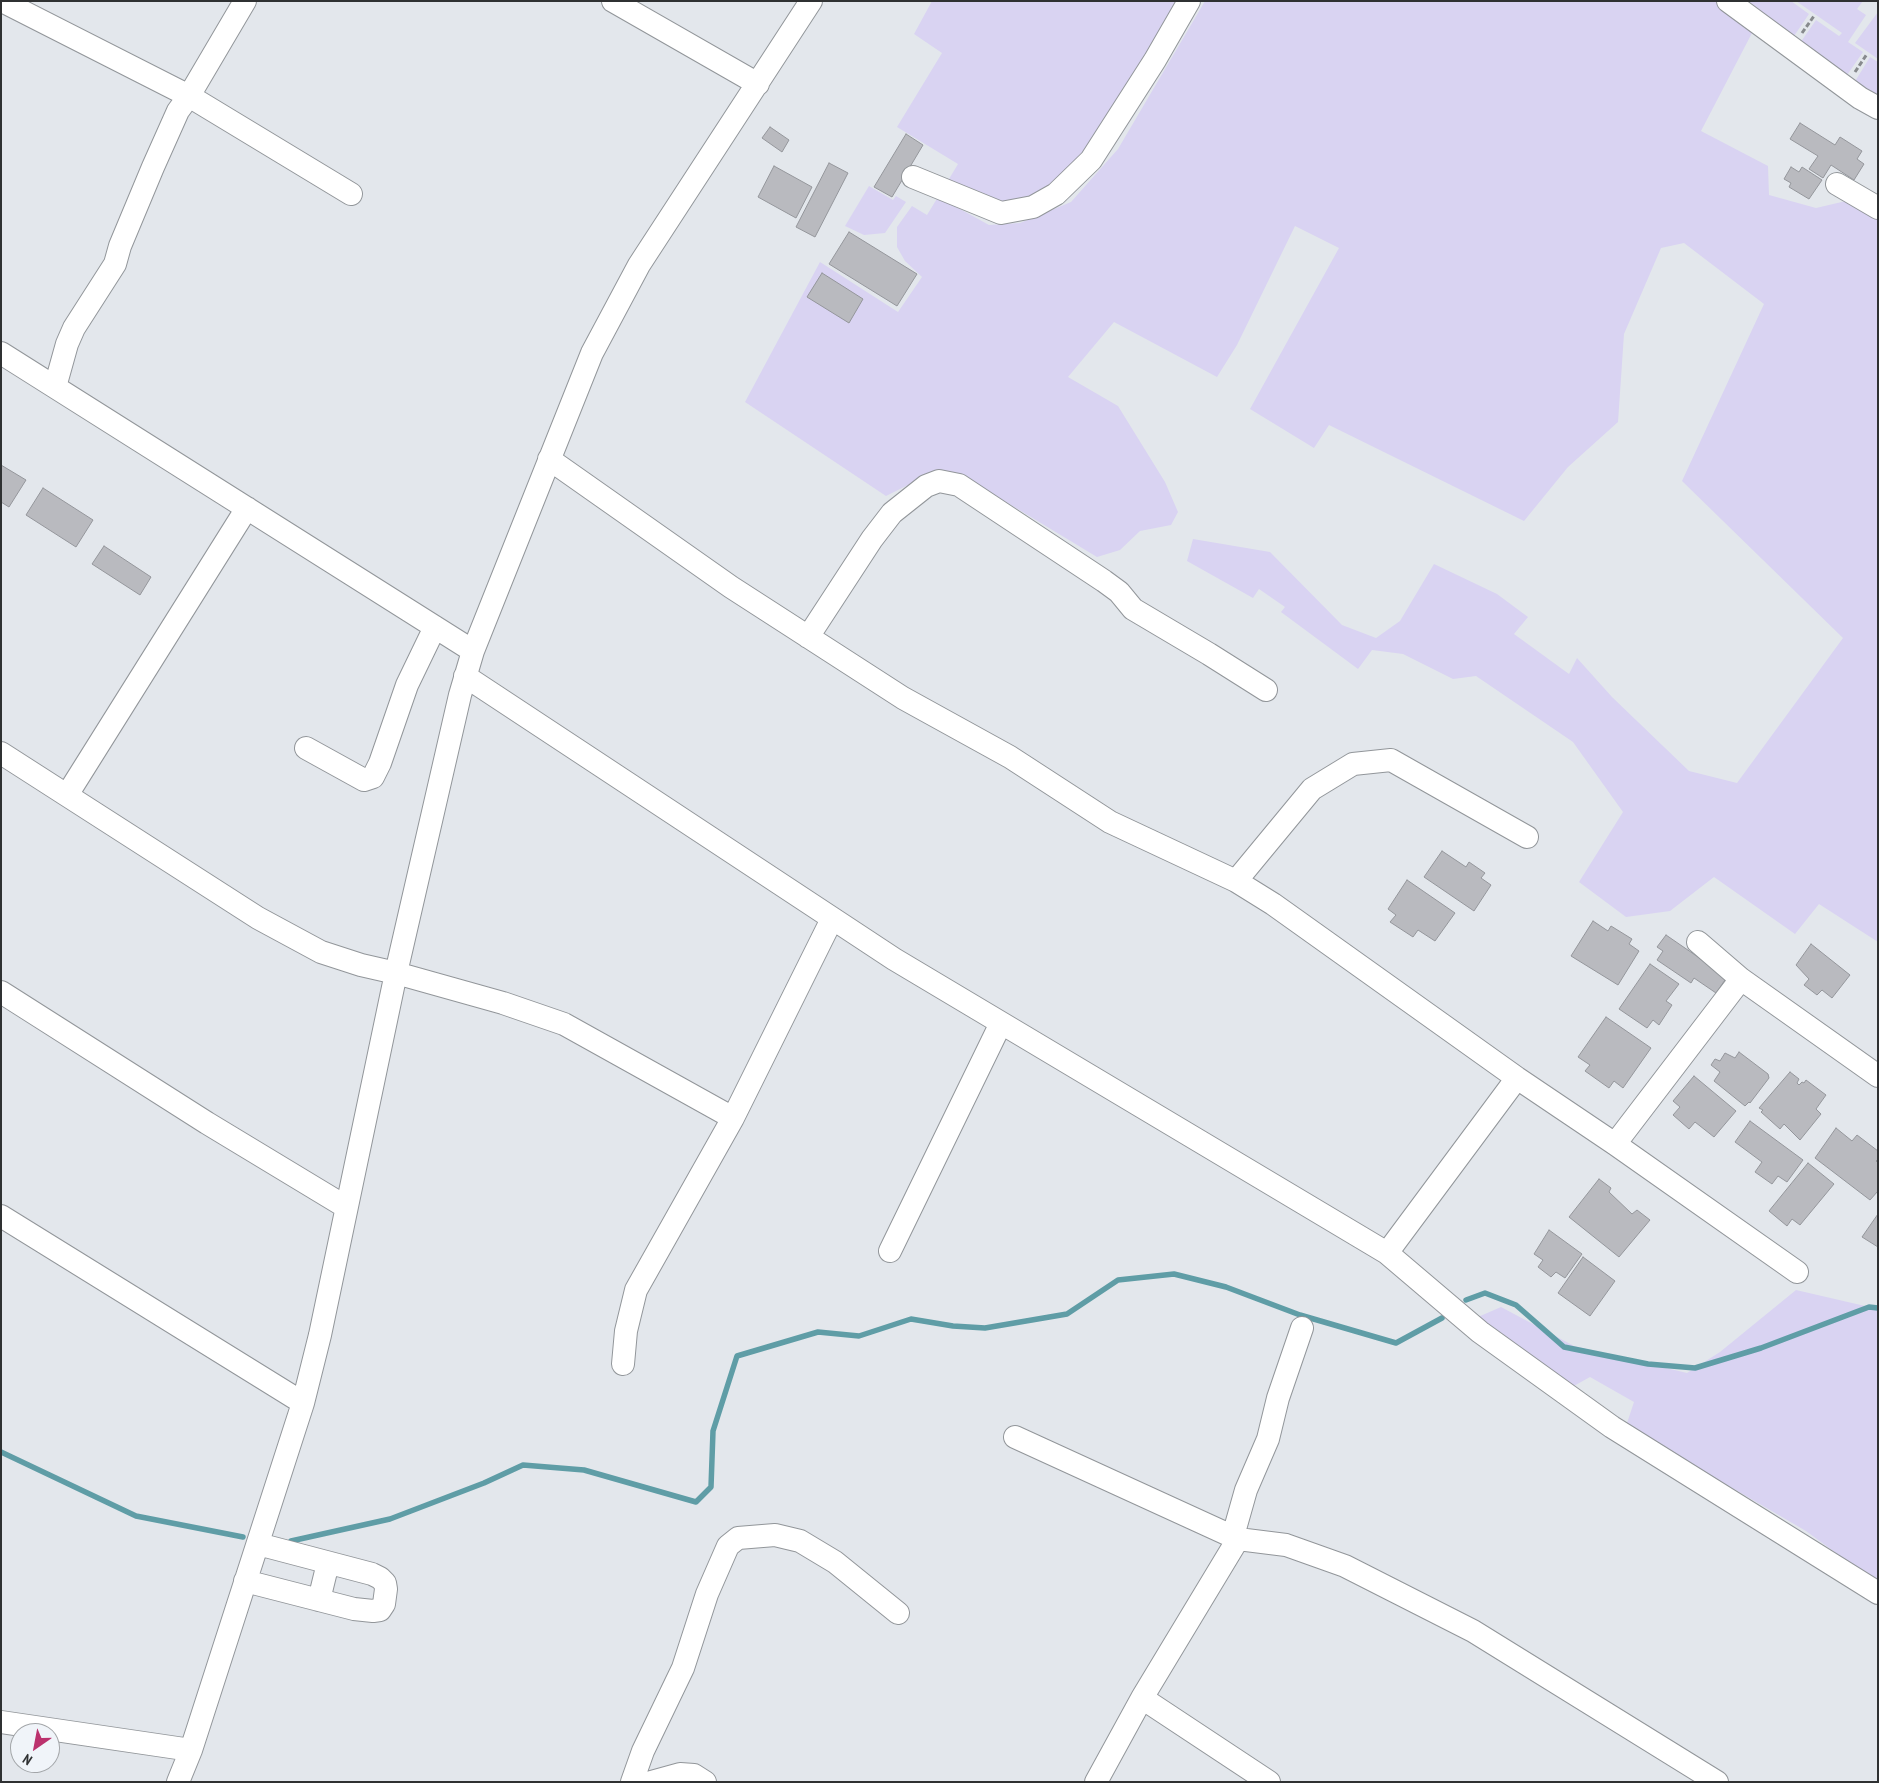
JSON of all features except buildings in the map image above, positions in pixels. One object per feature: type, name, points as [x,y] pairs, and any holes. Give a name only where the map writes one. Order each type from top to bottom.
[{"type":"street","points":[[2,1],[190,96],[351,194]]},
{"type":"street","points":[[55,386],[67,344],[74,328],[115,264],[120,246],[178,112],[190,96],[245,1]]},
{"type":"street","points":[[613,1],[758,84]]},
{"type":"street","points":[[178,1782],[191,1750],[303,1403],[320,1335],[396,973],[465,676],[473,651],[592,353],[639,266],[811,1]]},
{"type":"street","points":[[913,176],[1001,213],[1033,207],[1056,194],[1091,160],[1155,60],[1189,1]]},
{"type":"street","points":[[1728,1],[1860,98],[1878,108]]},
{"type":"street","points":[[1837,184],[1878,208]]},
{"type":"street","points":[[3,357],[55,386],[473,651]]},
{"type":"street","points":[[549,459],[730,586],[903,698],[1010,757],[1110,822],[1236,881],[1273,904],[1517,1078],[1615,1144],[1797,1272]]},
{"type":"street","points":[[808,637],[881,526],[892,513],[926,486],[939,481],[959,486],[1104,581],[1119,592],[1133,609],[1266,690]]},
{"type":"street","points":[[67,795],[247,508]]},
{"type":"street","points":[[306,748],[364,780],[373,777],[380,763],[407,685],[435,627]]},
{"type":"street","points":[[465,676],[894,959],[1387,1253],[1480,1332],[1612,1427],[1878,1593]]},
{"type":"street","points":[[1,753],[258,918],[321,952],[361,966],[396,973],[503,1003],[564,1024],[733,1118]]},
{"type":"street","points":[[1236,881],[1312,789],[1353,764],[1391,760],[1527,837]]},
{"type":"street","points":[[623,1364],[626,1331],[636,1290],[733,1118],[832,918]]},
{"type":"street","points":[[1698,942],[1741,979],[1878,1076]]},
{"type":"street","points":[[1615,1144],[1741,979]]},
{"type":"street","points":[[1,992],[206,1124],[346,1207]]},
{"type":"street","points":[[890,1251],[1001,1023]]},
{"type":"street","points":[[1387,1253],[1517,1078]]},
{"type":"street","points":[[1,1216],[303,1403]]},
{"type":"street","points":[[1096,1782],[1235,1537],[1246,1490],[1268,1439],[1278,1398],[1302,1328]]},
{"type":"street","points":[[1016,1437],[1235,1537],[1286,1545],[1345,1566],[1473,1631],[1717,1782]]},
{"type":"street","points":[[632,1782],[643,1751],[684,1668],[707,1594],[728,1546],[738,1538],[774,1535],[800,1541],[835,1562],[898,1613]]},
{"type":"street","points":[[246,1581],[354,1609],[373,1612],[380,1610],[384,1604],[385,1583],[380,1578],[258,1544]]},
{"type":"street","points":[[319,1600],[328,1562]]},
{"type":"street","points":[[1142,1698],[1270,1782]]},
{"type":"street","points":[[1,1722],[191,1750]]},
{"type":"street","points":[[651,1782],[680,1774],[694,1775],[705,1782]]},
{"type":"shaded area","points":[[932,1],[1185,1],[1061,186],[1013,205],[948,184],[958,164],[897,127],[942,53],[914,34]]},
{"type":"shaded area","points":[[1205,1],[1721,1],[1752,33],[1701,131],[1768,166],[1769,195],[1816,208],[1846,201],[1878,218],[1878,942],[1819,904],[1795,934],[1714,877],[1670,911],[1626,917],[1579,882],[1623,812],[1573,742],[1476,676],[1453,679],[1403,654],[1372,650],[1358,669],[1281,612],[1285,607],[1259,589],[1253,598],[1187,561],[1193,539],[1270,552],[1342,625],[1376,638],[1400,621],[1434,564],[1497,594],[1528,617],[1514,634],[1569,674],[1577,658],[1612,697],[1689,771],[1737,783],[1843,638],[1682,481],[1764,304],[1684,243],[1661,248],[1624,334],[1618,422],[1568,467],[1524,521],[1329,425],[1314,448],[1250,409],[1339,248],[1295,226],[1237,345],[1217,377],[1114,322],[1068,377],[1118,406],[1165,482],[1178,512],[1171,525],[1140,531],[1120,550],[1097,557],[978,485],[930,474],[886,496],[745,402],[820,262],[898,312],[922,277],[905,261],[897,247],[897,227],[912,206],[927,215],[938,197],[989,225],[1020,223],[1071,202],[1118,149]]},
{"type":"shaded area","points":[[1735,1],[1791,1],[1809,14],[1790,42]]},
{"type":"shaded area","points":[[1796,1],[1863,1],[1857,9],[1866,15],[1848,42],[1863,52],[1845,78],[1798,46],[1816,20],[1839,36],[1842,33]]},
{"type":"shaded area","points":[[1878,12],[1878,59],[1855,43]]},
{"type":"shaded area","points":[[1870,57],[1878,62],[1878,99],[1854,83]]},
{"type":"shaded area","points":[[869,186],[893,200],[896,196],[906,202],[885,233],[864,235],[845,226]]},
{"type":"shaded area","points":[[1796,1290],[1878,1309],[1878,1584],[1806,1531],[1626,1426],[1634,1402],[1590,1377],[1572,1387],[1478,1317],[1501,1307],[1574,1346],[1687,1373],[1720,1352]]},
{"type":"waterway","points":[[291,1541],[390,1519],[484,1483],[523,1465],[584,1470],[696,1502],[711,1487],[713,1431],[737,1356],[818,1332],[859,1336],[911,1319],[953,1326],[985,1328],[1067,1314],[1118,1280],[1174,1274],[1226,1287],[1300,1315],[1396,1343],[1442,1318]]},
{"type":"waterway","points":[[1466,1300],[1485,1293],[1516,1305],[1564,1347],[1648,1364],[1695,1368],[1761,1348],[1869,1307],[1878,1308]]},
{"type":"waterway","points":[[1,1452],[136,1516],[243,1537]]}]
